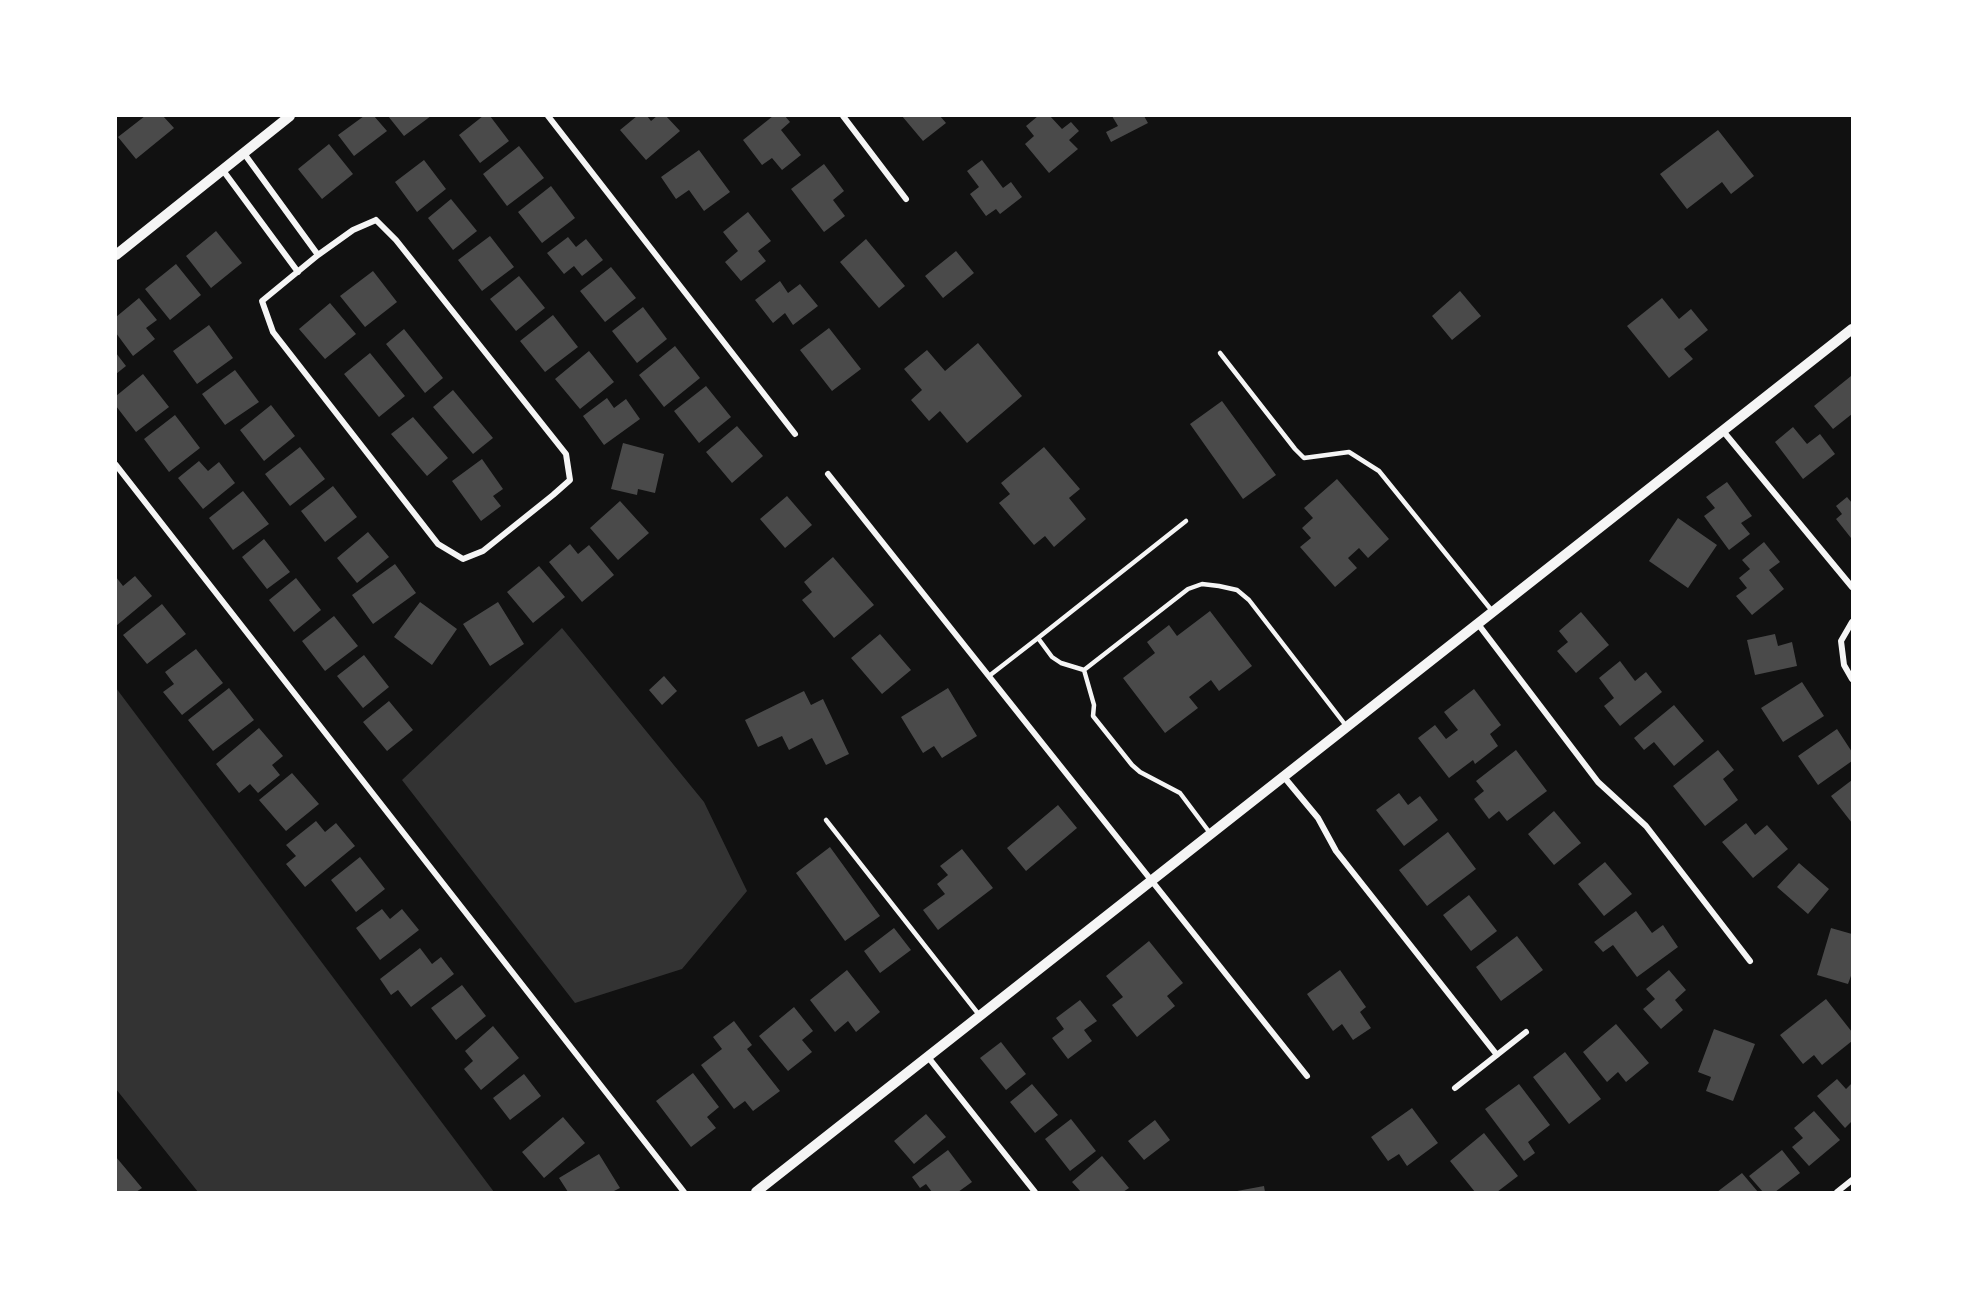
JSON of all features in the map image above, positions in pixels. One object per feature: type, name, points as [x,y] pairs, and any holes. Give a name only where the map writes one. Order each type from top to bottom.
[{"type":"street","points":[[116,255],[290,116]]},
{"type":"street","points":[[548,116],[795,434]]},
{"type":"street","points":[[843,116],[906,199]]},
{"type":"street","points":[[243,152],[318,255]]},
{"type":"street","points":[[222,169],[298,272]]},
{"type":"street","points":[[376,220],[396,240],[566,454],[570,480],[483,551],[463,559],[438,544],[273,332],[262,301],[318,255],[353,230],[376,220]]},
{"type":"street","points":[[756,1192],[1852,329]]},
{"type":"street","points":[[1723,430],[1852,587]]},
{"type":"street","points":[[116,465],[684,1192]]},
{"type":"street","points":[[828,474],[1307,1076]]},
{"type":"street","points":[[1852,622],[1841,641],[1844,665],[1852,679]]},
{"type":"street","points":[[1478,624],[1598,782],[1646,826],[1750,962]]},
{"type":"street","points":[[1284,777],[1318,818],[1336,851],[1497,1055]]},
{"type":"street","points":[[1455,1088],[1526,1032]]},
{"type":"street","points":[[928,1057],[1035,1192]]},
{"type":"street","points":[[1837,1192],[1852,1180]]},
{"type":"lane","points":[[1220,353],[1294,449],[1304,458],[1349,452],[1378,471],[1493,612]]},
{"type":"lane","points":[[989,676],[1186,522]]},
{"type":"lane","points":[[1083,670],[1188,589],[1202,584],[1237,590],[1249,600],[1347,727]]},
{"type":"lane","points":[[1038,638],[1052,657],[1061,663],[1083,670]]},
{"type":"lane","points":[[1083,670],[1094,705],[1093,716],[1132,765],[1140,772],[1180,793],[1211,834]]},
{"type":"lane","points":[[826,819],[980,1016]]},
{"type":"shaded area","points":[[562,628],[704,802],[747,891],[682,969],[575,1003],[402,780]]},
{"type":"shaded area","points":[[116,688],[494,1192],[198,1192],[116,1089]]},
{"type":"building","points":[[145,116],[163,116],[174,128],[136,159],[118,137]]},
{"type":"building","points":[[364,116],[374,116],[387,131],[354,156],[338,135]]},
{"type":"building","points":[[388,116],[431,116],[404,136]]},
{"type":"building","points":[[483,116],[490,116],[509,141],[480,163],[459,135]]},
{"type":"building","points":[[637,116],[647,116],[651,121],[657,116],[666,116],[680,131],[646,160],[620,130]]},
{"type":"building","points":[[773,116],[785,116],[790,122],[781,130],[801,155],[782,170],[772,158],[762,165],[743,140]]},
{"type":"building","points":[[902,116],[940,116],[946,123],[923,141]]},
{"type":"building","points":[[1038,116],[1050,116],[1062,129],[1071,122],[1079,131],[1069,140],[1078,149],[1049,173],[1025,144],[1034,136],[1026,126]]},
{"type":"building","points":[[1112,116],[1144,116],[1148,123],[1111,142],[1106,132],[1118,126]]},
{"type":"building","points":[[1718,130],[1754,176],[1731,194],[1722,182],[1687,209],[1660,174]]},
{"type":"building","points":[[329,144],[353,174],[322,199],[298,169]]},
{"type":"building","points":[[519,146],[544,178],[507,206],[483,174]]},
{"type":"building","points":[[699,150],[730,192],[704,211],[689,190],[676,199],[661,177]]},
{"type":"building","points":[[424,160],[446,189],[417,212],[395,182]]},
{"type":"building","points":[[982,160],[1003,188],[1011,182],[1022,197],[1000,214],[996,209],[986,216],[970,194],[979,187],[967,171]]},
{"type":"building","points":[[824,164],[844,191],[833,200],[845,216],[824,232],[791,189]]},
{"type":"building","points":[[551,186],[575,218],[542,243],[518,212]]},
{"type":"building","points":[[451,199],[477,231],[453,250],[428,218]]},
{"type":"building","points":[[748,212],[771,241],[758,251],[766,261],[741,281],[725,262],[738,251],[723,232]]},
{"type":"building","points":[[216,231],[242,263],[211,288],[186,256]]},
{"type":"building","points":[[490,236],[514,267],[482,291],[458,260]]},
{"type":"building","points":[[568,237],[576,247],[586,239],[603,260],[582,276],[574,266],[564,274],[547,253]]},
{"type":"building","points":[[866,239],[905,286],[879,308],[840,262]]},
{"type":"building","points":[[956,251],[974,273],[943,298],[925,276]]},
{"type":"building","points":[[176,264],[201,295],[170,320],[145,289]]},
{"type":"building","points":[[611,267],[636,298],[605,322],[580,291]]},
{"type":"building","points":[[373,271],[397,302],[365,327],[340,296]]},
{"type":"building","points":[[519,276],[545,308],[516,331],[490,299]]},
{"type":"building","points":[[780,281],[788,293],[800,284],[818,306],[793,325],[785,313],[773,323],[755,300]]},
{"type":"building","points":[[1460,291],[1481,316],[1452,340],[1432,316]]},
{"type":"building","points":[[139,298],[157,320],[146,328],[155,339],[133,356],[116,333],[116,317]]},
{"type":"building","points":[[1662,298],[1679,319],[1691,309],[1708,330],[1684,349],[1693,359],[1669,378],[1627,326]]},
{"type":"building","points":[[330,303],[356,334],[325,359],[299,329]]},
{"type":"building","points":[[643,307],[667,339],[637,363],[612,331]]},
{"type":"building","points":[[553,315],[578,347],[545,372],[520,341]]},
{"type":"building","points":[[209,325],[233,358],[197,384],[173,351]]},
{"type":"building","points":[[829,328],[861,369],[832,391],[800,350]]},
{"type":"building","points":[[404,329],[443,378],[425,393],[386,344]]},
{"type":"building","points":[[978,343],[1022,396],[967,443],[940,411],[929,421],[911,400],[922,390],[904,369],[927,350],[945,371]]},
{"type":"building","points":[[675,346],[700,378],[664,407],[639,375]]},
{"type":"building","points":[[589,351],[614,382],[580,409],[555,379]]},
{"type":"building","points":[[116,353],[126,366],[116,374]]},
{"type":"building","points":[[370,353],[405,396],[379,417],[344,374]]},
{"type":"building","points":[[235,370],[259,402],[225,425],[202,394]]},
{"type":"building","points":[[143,374],[169,407],[136,432],[116,406],[116,396]]},
{"type":"building","points":[[1851,376],[1852,414],[1833,429],[1814,406]]},
{"type":"building","points":[[706,386],[731,417],[699,443],[674,411]]},
{"type":"building","points":[[453,390],[493,438],[473,454],[433,407]]},
{"type":"building","points":[[607,398],[614,408],[626,399],[640,419],[604,445],[583,416]]},
{"type":"building","points":[[1222,401],[1276,475],[1243,499],[1190,424]]},
{"type":"building","points":[[271,405],[295,436],[264,461],[240,430]]},
{"type":"building","points":[[175,415],[200,448],[169,472],[144,439]]},
{"type":"building","points":[[413,417],[448,458],[427,476],[391,434]]},
{"type":"building","points":[[737,426],[763,456],[732,483],[706,452]]},
{"type":"building","points":[[1793,427],[1807,444],[1820,434],[1835,454],[1803,479],[1775,442]]},
{"type":"building","points":[[623,443],[664,454],[655,493],[638,489],[637,495],[611,489]]},
{"type":"building","points":[[300,447],[325,479],[290,506],[265,474]]},
{"type":"building","points":[[1044,447],[1080,489],[1069,498],[1086,519],[1054,547],[1045,536],[1034,545],[999,503],[1010,494],[1001,483]]},
{"type":"building","points":[[482,459],[503,489],[493,496],[501,506],[481,521],[452,481]]},
{"type":"building","points":[[199,461],[208,471],[219,462],[235,483],[203,509],[178,478]]},
{"type":"building","points":[[1337,479],[1389,539],[1368,558],[1359,548],[1348,558],[1357,568],[1335,587],[1300,547],[1311,538],[1302,528],[1313,518],[1304,508]]},
{"type":"building","points":[[1727,482],[1752,516],[1741,523],[1750,534],[1729,550],[1704,516],[1715,508],[1706,497]]},
{"type":"building","points":[[333,486],[357,517],[325,542],[301,511]]},
{"type":"building","points":[[243,491],[269,524],[233,550],[209,518]]},
{"type":"building","points":[[787,496],[812,525],[785,548],[760,519]]},
{"type":"building","points":[[1847,497],[1852,503],[1851,538],[1836,519],[1842,514],[1836,506]]},
{"type":"building","points":[[620,501],[649,533],[618,560],[590,528]]},
{"type":"building","points":[[1678,518],[1717,545],[1688,588],[1649,561]]},
{"type":"building","points":[[368,532],[389,557],[357,583],[337,558]]},
{"type":"building","points":[[264,539],[290,572],[267,589],[242,557]]},
{"type":"building","points":[[1764,542],[1780,562],[1769,570],[1784,589],[1752,615],[1736,596],[1747,588],[1739,578],[1750,569],[1742,560]]},
{"type":"building","points":[[570,544],[578,554],[589,545],[614,575],[582,602],[549,562]]},
{"type":"building","points":[[833,557],[874,605],[834,638],[802,600],[812,592],[804,582]]},
{"type":"building","points":[[395,564],[416,593],[373,624],[352,595]]},
{"type":"building","points":[[539,566],[565,597],[533,623],[507,592]]},
{"type":"building","points":[[135,576],[152,596],[116,626],[116,577],[123,586]]},
{"type":"building","points":[[296,578],[321,610],[294,632],[269,600]]},
{"type":"building","points":[[420,602],[457,629],[432,665],[394,637]]},
{"type":"building","points":[[498,602],[524,644],[490,666],[463,624]]},
{"type":"building","points":[[162,604],[186,634],[147,664],[123,635]]},
{"type":"building","points":[[1210,611],[1252,666],[1219,691],[1211,680],[1189,697],[1198,708],[1165,733],[1123,678],[1155,653],[1147,642],[1169,625],[1177,636]]},
{"type":"building","points":[[1581,612],[1609,645],[1576,673],[1557,651],[1568,642],[1559,631]]},
{"type":"building","points":[[334,616],[358,646],[325,671],[302,641]]},
{"type":"building","points":[[880,634],[911,670],[882,694],[851,658]]},
{"type":"building","points":[[1775,634],[1778,646],[1792,642],[1797,666],[1755,675],[1747,640]]},
{"type":"building","points":[[196,649],[223,683],[182,715],[163,692],[174,684],[165,672]]},
{"type":"building","points":[[364,655],[389,687],[363,708],[337,676]]},
{"type":"building","points":[[1620,661],[1635,681],[1646,672],[1662,692],[1620,726],[1604,706],[1614,698],[1599,678]]},
{"type":"building","points":[[664,676],[677,691],[662,705],[649,690]]},
{"type":"building","points":[[1802,682],[1824,716],[1783,742],[1761,708]]},
{"type":"building","points":[[229,688],[254,720],[213,751],[188,720]]},
{"type":"building","points":[[948,688],[977,736],[942,758],[934,746],[923,753],[901,717]]},
{"type":"building","points":[[1474,689],[1501,725],[1490,734],[1498,746],[1475,764],[1473,760],[1449,778],[1418,738],[1435,725],[1446,739],[1458,730],[1444,712]]},
{"type":"building","points":[[804,691],[811,705],[823,699],[849,754],[826,765],[812,738],[789,750],[782,736],[758,747],[745,720]]},
{"type":"building","points":[[389,701],[413,730],[387,751],[363,722]]},
{"type":"building","points":[[1674,705],[1704,741],[1674,766],[1654,742],[1644,750],[1634,738]]},
{"type":"building","points":[[259,728],[283,756],[272,765],[280,775],[258,793],[250,784],[239,793],[216,764]]},
{"type":"building","points":[[1837,729],[1852,752],[1852,761],[1818,785],[1798,756]]},
{"type":"building","points":[[1516,750],[1547,791],[1507,821],[1499,811],[1489,819],[1474,799],[1484,791],[1476,781]]},
{"type":"building","points":[[1718,750],[1734,770],[1723,779],[1738,800],[1705,826],[1673,786]]},
{"type":"building","points":[[292,773],[319,804],[286,831],[259,800]]},
{"type":"building","points":[[1852,780],[1852,823],[1831,796]]},
{"type":"building","points":[[1399,793],[1408,805],[1420,796],[1438,820],[1404,846],[1376,810]]},
{"type":"building","points":[[1058,805],[1077,828],[1026,871],[1007,848]]},
{"type":"building","points":[[1554,811],[1581,843],[1554,865],[1528,834]]},
{"type":"building","points":[[316,821],[325,832],[336,823],[355,846],[305,887],[286,864],[296,856],[286,845]]},
{"type":"building","points":[[1746,823],[1755,835],[1767,825],[1788,849],[1753,878],[1722,842]]},
{"type":"building","points":[[1448,832],[1476,869],[1427,906],[1399,870]]},
{"type":"building","points":[[830,847],[880,916],[845,941],[796,873]]},
{"type":"building","points":[[962,849],[993,888],[938,930],[923,910],[945,894],[937,884],[948,875],[940,866]]},
{"type":"building","points":[[360,857],[385,889],[356,912],[331,880]]},
{"type":"building","points":[[1605,862],[1632,894],[1604,916],[1578,884]]},
{"type":"building","points":[[1799,863],[1829,889],[1808,914],[1777,887]]},
{"type":"building","points":[[1469,895],[1497,931],[1471,951],[1443,915]]},
{"type":"building","points":[[382,909],[390,919],[402,909],[419,930],[380,960],[356,928]]},
{"type":"building","points":[[1636,911],[1652,933],[1663,925],[1678,947],[1637,977],[1613,945],[1603,952],[1594,942]]},
{"type":"building","points":[[894,928],[911,950],[880,973],[864,951]]},
{"type":"building","points":[[1831,928],[1852,934],[1852,973],[1848,984],[1817,975]]},
{"type":"building","points":[[1517,936],[1543,970],[1501,1001],[1476,967]]},
{"type":"building","points":[[1149,941],[1183,983],[1167,996],[1175,1006],[1137,1037],[1112,1005],[1123,997],[1106,976]]},
{"type":"building","points":[[420,948],[432,964],[441,957],[454,974],[411,1007],[398,990],[391,995],[380,979]]},
{"type":"building","points":[[847,970],[880,1012],[856,1032],[848,1021],[835,1032],[810,1000]]},
{"type":"building","points":[[1340,970],[1366,1007],[1360,1012],[1371,1028],[1353,1040],[1342,1024],[1333,1031],[1307,994]]},
{"type":"building","points":[[1669,970],[1686,990],[1675,1000],[1683,1010],[1661,1029],[1643,1009],[1655,999],[1646,989]]},
{"type":"building","points":[[462,985],[486,1016],[456,1040],[431,1008]]},
{"type":"building","points":[[1826,999],[1852,1032],[1852,1041],[1822,1065],[1814,1055],[1803,1064],[1780,1035]]},
{"type":"building","points":[[1080,1000],[1097,1021],[1084,1030],[1092,1041],[1068,1059],[1052,1038],[1064,1029],[1056,1018]]},
{"type":"building","points":[[794,1007],[813,1031],[802,1040],[812,1052],[788,1071],[759,1036]]},
{"type":"building","points":[[734,1021],[752,1045],[747,1049],[780,1091],[753,1111],[745,1101],[734,1109],[701,1065],[722,1049],[713,1037]]},
{"type":"building","points":[[1616,1024],[1649,1063],[1626,1082],[1618,1072],[1607,1082],[1583,1052]]},
{"type":"building","points":[[493,1026],[519,1058],[481,1090],[464,1069],[473,1061],[465,1051]]},
{"type":"building","points":[[1714,1029],[1755,1044],[1733,1101],[1706,1091],[1711,1077],[1698,1072]]},
{"type":"building","points":[[1001,1042],[1026,1074],[1006,1090],[980,1058]]},
{"type":"building","points":[[1565,1052],[1601,1099],[1569,1124],[1533,1077]]},
{"type":"building","points":[[693,1073],[719,1107],[707,1117],[716,1128],[691,1147],[656,1101]]},
{"type":"building","points":[[524,1074],[541,1096],[510,1120],[493,1098]]},
{"type":"building","points":[[1837,1079],[1846,1089],[1852,1083],[1852,1121],[1845,1128],[1817,1096]]},
{"type":"building","points":[[1032,1084],[1058,1115],[1035,1133],[1010,1102]]},
{"type":"building","points":[[1519,1084],[1550,1125],[1528,1142],[1535,1153],[1524,1161],[1485,1109]]},
{"type":"building","points":[[1412,1108],[1438,1143],[1407,1166],[1399,1154],[1388,1161],[1371,1137]]},
{"type":"building","points":[[1814,1111],[1840,1140],[1809,1166],[1792,1147],[1803,1138],[1794,1128]]},
{"type":"building","points":[[926,1114],[946,1137],[914,1164],[894,1141]]},
{"type":"building","points":[[563,1117],[585,1143],[544,1178],[522,1152]]},
{"type":"building","points":[[1071,1119],[1096,1151],[1070,1171],[1045,1139]]},
{"type":"building","points":[[1155,1120],[1170,1140],[1144,1160],[1128,1141]]},
{"type":"building","points":[[1484,1133],[1518,1176],[1497,1192],[1475,1192],[1450,1161]]},
{"type":"building","points":[[948,1150],[972,1182],[958,1192],[932,1192],[926,1184],[920,1188],[912,1177]]},
{"type":"building","points":[[1782,1150],[1800,1173],[1775,1192],[1763,1192],[1749,1176]]},
{"type":"building","points":[[599,1154],[620,1188],[612,1192],[568,1192],[559,1178]]},
{"type":"building","points":[[1102,1156],[1129,1188],[1123,1192],[1081,1192],[1072,1182]]},
{"type":"building","points":[[116,1157],[142,1188],[136,1192],[116,1192]]},
{"type":"building","points":[[1742,1173],[1758,1192],[1717,1192]]},
{"type":"building","points":[[1264,1186],[1265,1192],[1237,1192],[1237,1191]]}]
